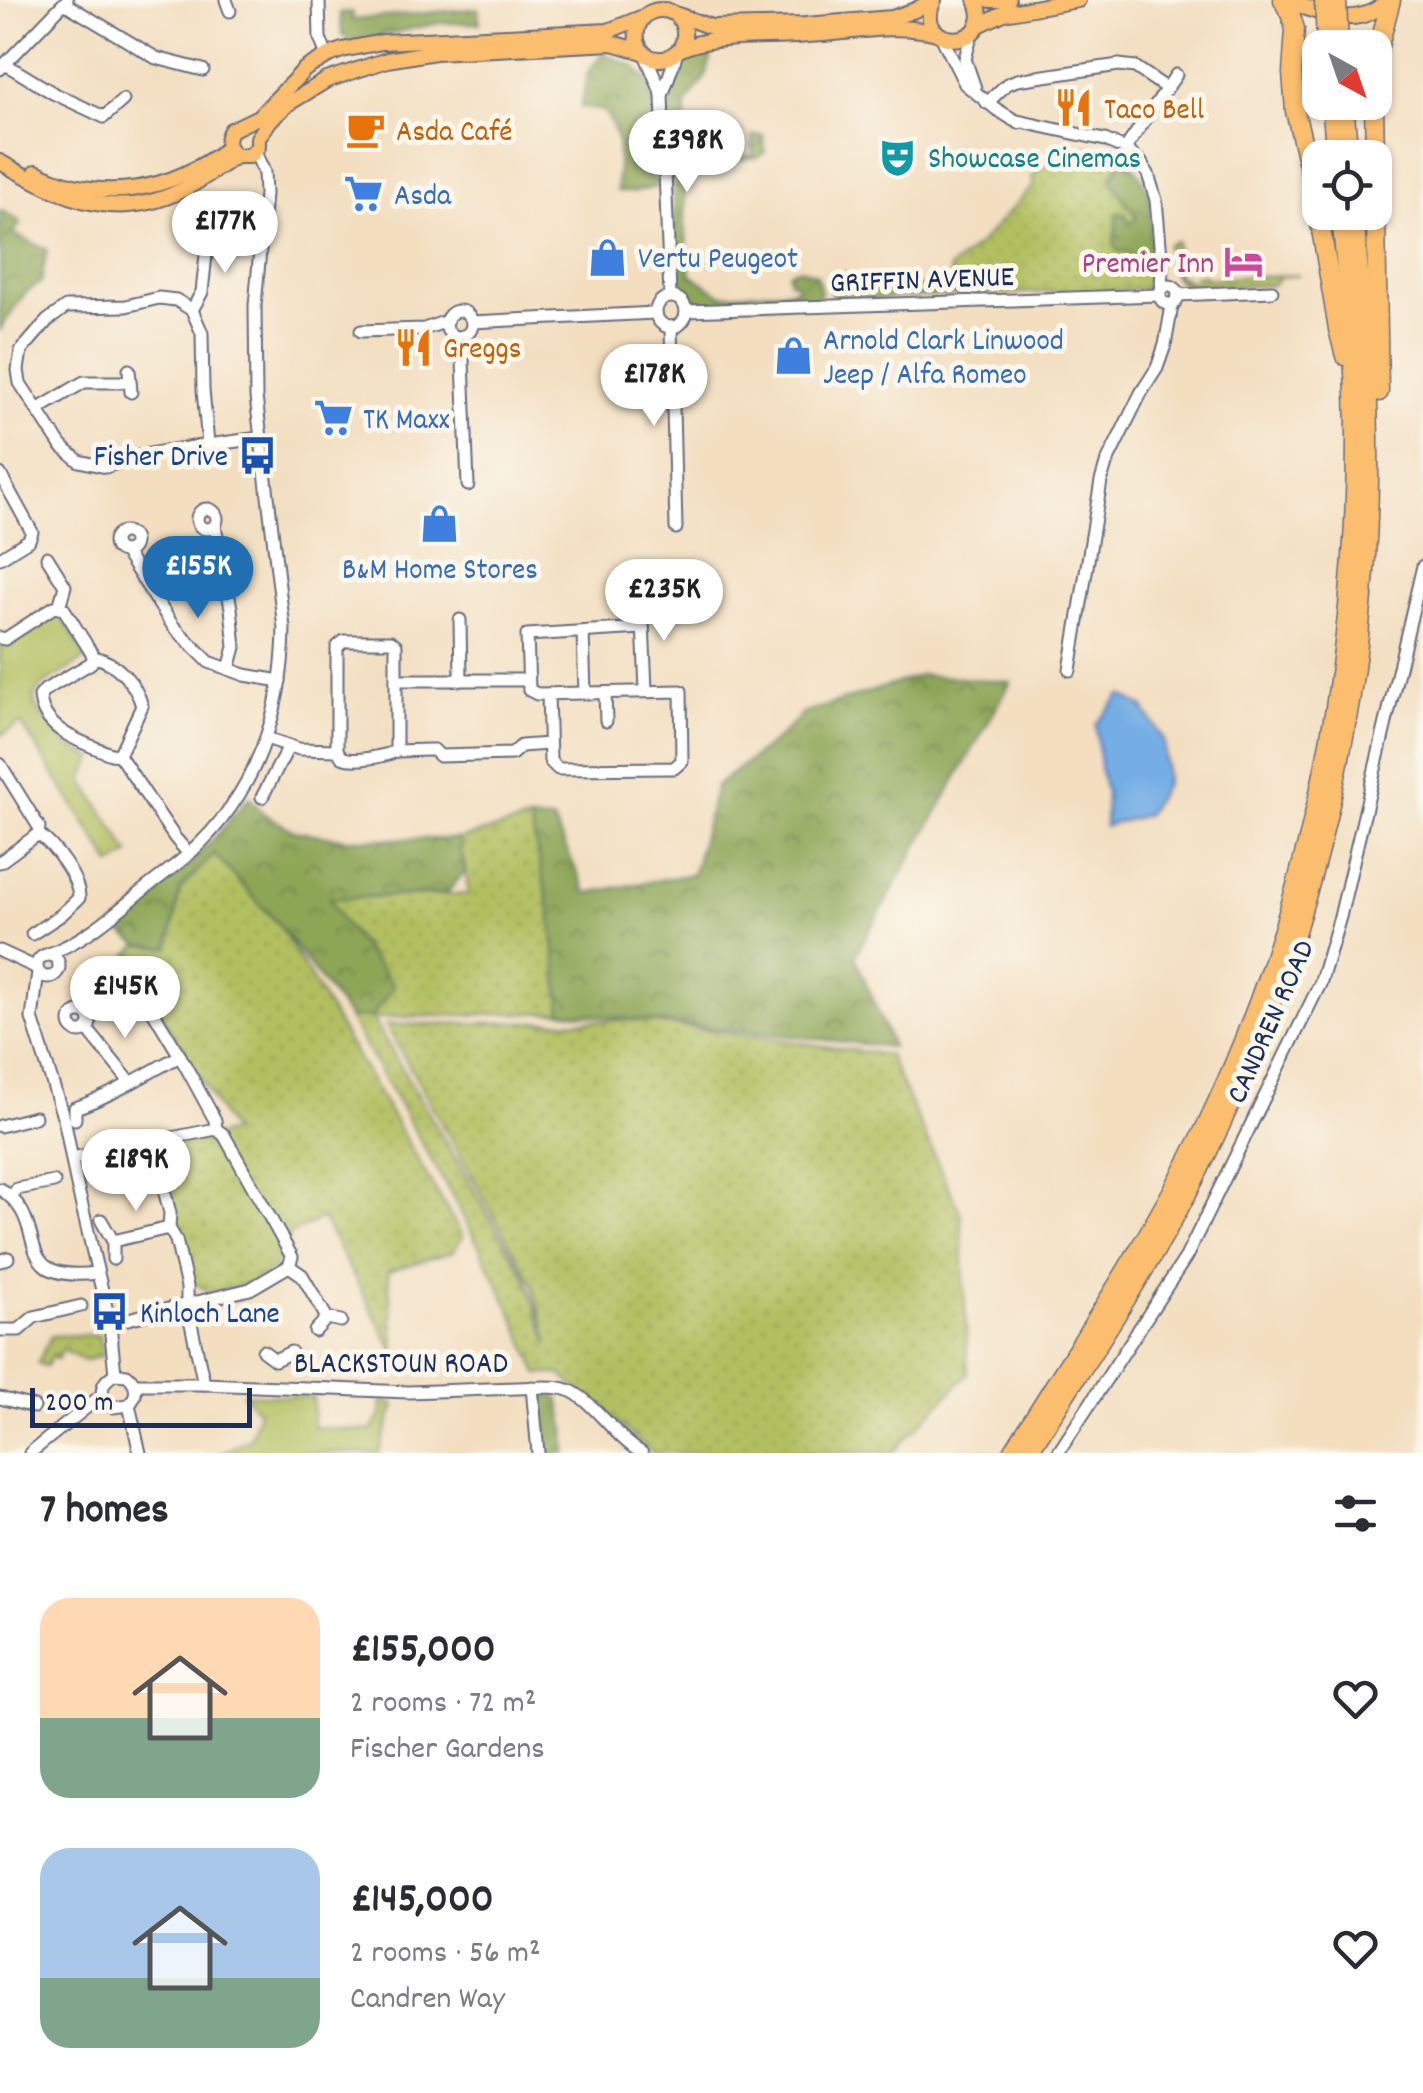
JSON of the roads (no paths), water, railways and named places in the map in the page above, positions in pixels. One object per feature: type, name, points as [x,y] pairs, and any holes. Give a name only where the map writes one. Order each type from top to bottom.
[{"type":"highway","points":[[1285,0],[1295,29],[1292,73],[1298,129],[1354,390]]},
{"type":"highway","points":[[1324,0],[1330,30]]},
{"type":"highway","points":[[1334,30],[1337,0]]},
{"type":"highway","points":[[1383,30],[1390,0]]},
{"type":"highway","points":[[1369,480],[1379,412],[1374,120]]},
{"type":"highway","points":[[1012,1453],[1179,1178],[1244,1038],[1287,916],[1318,798],[1342,669],[1351,579],[1355,518],[1354,390],[1341,230]]},
{"type":"highway","points":[[1028,1453],[1179,1208],[1234,1096],[1275,995],[1319,854],[1340,758],[1360,634],[1369,480],[1367,373],[1355,230]]},
{"type":"main road","points":[[596,38],[646,10],[670,8],[711,27],[806,25],[892,18],[933,0]]},
{"type":"main road","points":[[933,0],[930,23],[939,34]]},
{"type":"main road","points":[[975,30],[980,9],[976,0]]},
{"type":"main road","points":[[990,0],[1008,0]]},
{"type":"main road","points":[[435,46],[327,80],[289,103],[270,120],[245,158],[232,152],[227,137],[231,130],[260,116],[305,69],[342,50],[382,42],[435,46],[596,38],[658,59],[712,40],[900,27],[956,40],[1004,14],[1078,0]]},
{"type":"main road","points":[[1285,0],[1322,14],[1352,18],[1374,12],[1390,0]]},
{"type":"main road","points":[[670,8],[684,26],[684,42],[678,51]]},
{"type":"main road","points":[[644,53],[636,38],[638,23],[646,10]]},
{"type":"main road","points":[[243,125],[254,130],[257,145]]},
{"type":"main road","points":[[0,153],[46,177],[113,191],[174,180],[232,152]]},
{"type":"main road","points":[[0,162],[80,200],[113,207],[149,203],[188,187],[232,152]]},
{"type":"street","points":[[318,0],[320,38],[326,56]]},
{"type":"street","points":[[123,100],[104,117],[3,67],[65,2],[156,58],[203,70]]},
{"type":"street","points":[[975,30],[964,59],[976,92]]},
{"type":"street","points":[[939,34],[961,78],[988,102],[1014,120],[1105,140],[1126,149],[1145,168],[1154,188],[1168,324],[1157,368],[1141,393],[1101,481],[1070,670]]},
{"type":"street","points":[[662,96],[678,51]]},
{"type":"street","points":[[644,53],[662,96],[670,296]]},
{"type":"street","points":[[988,102],[1016,80],[1112,66],[1136,67],[1166,88]]},
{"type":"street","points":[[1126,149],[1176,75]]},
{"type":"street","points":[[41,963],[70,946],[189,854],[226,814],[257,762],[276,706],[284,628],[255,378],[255,306],[265,194],[257,145]]},
{"type":"street","points":[[192,310],[202,292],[201,245],[209,227]]},
{"type":"street","name":"GRIFFIN AVENUE","points":[[687,311],[1272,291]]},
{"type":"street","points":[[670,296],[683,301],[687,311],[683,322],[671,328],[661,324],[656,313],[660,300],[670,296]]},
{"type":"street","points":[[208,444],[202,333],[192,310],[176,300],[159,298],[126,306],[66,307],[47,321],[21,352],[20,383],[61,446],[78,461],[106,467],[208,444],[260,438]]},
{"type":"street","points":[[458,311],[468,314],[471,330],[462,336],[450,333],[447,321],[450,314],[458,311]]},
{"type":"street","points":[[472,322],[656,313]]},
{"type":"street","points":[[361,331],[424,329],[447,321]]},
{"type":"street","points":[[671,328],[676,528]]},
{"type":"street","points":[[462,336],[468,484]]},
{"type":"street","points":[[37,410],[84,382],[130,382]]},
{"type":"street","points":[[0,474],[32,532],[29,540],[0,558]]},
{"type":"street","points":[[215,526],[235,648],[228,668]]},
{"type":"street","points":[[125,552],[173,626],[209,662],[246,675],[280,680]]},
{"type":"street","points":[[47,556],[52,574],[65,586],[59,607]]},
{"type":"street","name":"CANDREN ROAD","points":[[1058,1453],[1186,1257],[1320,984],[1340,917],[1423,566]]},
{"type":"street","points":[[642,599],[646,690]]},
{"type":"street","points":[[0,638],[54,606],[64,610],[94,657],[118,667],[139,696],[142,706],[119,755]]},
{"type":"street","points":[[460,620],[461,680]]},
{"type":"street","points":[[548,694],[550,761],[558,769],[674,768],[682,760],[681,690],[537,694],[528,690],[526,636],[642,628]]},
{"type":"street","points":[[583,632],[584,693]]},
{"type":"street","points":[[396,751],[396,645],[344,641],[337,647],[340,756],[382,757],[396,751],[430,750],[440,756],[478,756],[512,754],[521,746],[549,744]]},
{"type":"street","points":[[94,657],[91,663],[45,690],[40,702],[54,726],[119,755],[189,854]]},
{"type":"street","points":[[396,680],[526,680]]},
{"type":"street","points":[[605,693],[606,720]]},
{"type":"street","points":[[266,738],[299,750],[337,750]]},
{"type":"street","points":[[262,797],[289,746]]},
{"type":"street","points":[[0,764],[39,827],[38,834],[0,862]]},
{"type":"street","points":[[32,934],[62,915],[79,898],[79,888],[50,842],[38,834]]},
{"type":"street","points":[[36,1002],[70,946]]},
{"type":"street","points":[[4,952],[41,963],[56,958],[57,971]]},
{"type":"street","points":[[122,960],[137,972],[215,1120],[216,1129],[224,1135],[292,1258],[289,1266],[250,1289],[128,1319]]},
{"type":"street","points":[[41,963],[44,976],[57,971]]},
{"type":"street","points":[[41,963],[32,1018],[34,1032],[60,1106],[110,1324],[115,1374]]},
{"type":"street","points":[[87,1029],[130,1082]]},
{"type":"street","points":[[68,1096],[75,1114],[180,1056]]},
{"type":"street","points":[[0,1126],[35,1117]]},
{"type":"street","points":[[72,1158],[216,1129]]},
{"type":"street","points":[[152,1144],[170,1213],[169,1228],[176,1240],[187,1287],[204,1384]]},
{"type":"street","points":[[12,1196],[17,1190],[54,1182]]},
{"type":"street","points":[[0,1189],[12,1196],[24,1214],[43,1265],[67,1274],[97,1273]]},
{"type":"street","points":[[101,1220],[113,1241],[114,1258]]},
{"type":"street","points":[[113,1241],[169,1228]]},
{"type":"street","points":[[289,1266],[302,1275],[327,1318]]},
{"type":"street","points":[[0,1330],[19,1330],[34,1317],[82,1306]]},
{"type":"street","points":[[327,1318],[341,1320]]},
{"type":"street","points":[[315,1331],[327,1318]]},
{"type":"street","points":[[264,1350],[275,1360],[276,1386]]},
{"type":"street","points":[[275,1360],[291,1352]]},
{"type":"street","points":[[30,1453],[102,1394],[104,1383],[115,1374],[126,1376],[135,1384],[135,1396],[128,1405],[112,1407],[102,1394]]},
{"type":"street","name":"BLACKSTOUN ROAD","points":[[135,1384],[409,1392],[566,1388],[579,1395],[624,1442],[642,1453]]},
{"type":"street","points":[[532,1387],[538,1453]]},
{"type":"street","points":[[0,1398],[34,1407]]},
{"type":"street","points":[[128,1405],[140,1453]]},
{"type":"water","points":[[1121,695],[1143,707],[1164,740],[1166,783],[1146,815],[1105,826],[1106,793],[1096,725]]},
{"type":"place","name":"Taco Bell","points":[[1074,108]]},
{"type":"place","name":"Asda Café","points":[[366,130]]},
{"type":"place","name":"Showcase Cinemas","points":[[898,157]]},
{"type":"place","name":"Asda","points":[[364,194]]},
{"type":"place","name":"Vertu Peugeot","points":[[608,257]]},
{"type":"place","name":"Premier Inn","points":[[1244,262]]},
{"type":"place","name":"Greggs","points":[[413,347]]},
{"type":"place","name":"Arnold Clark Linwood Jeep / Alfa Romeo","points":[[793,356]]},
{"type":"place","name":"TK Maxx","points":[[333,418]]},
{"type":"place","name":"Fisher Drive","points":[[258,455]]},
{"type":"place","name":"B&M Home Stores","points":[[440,524]]},
{"type":"place","name":"Kinloch Lane","points":[[110,1312]]}]
